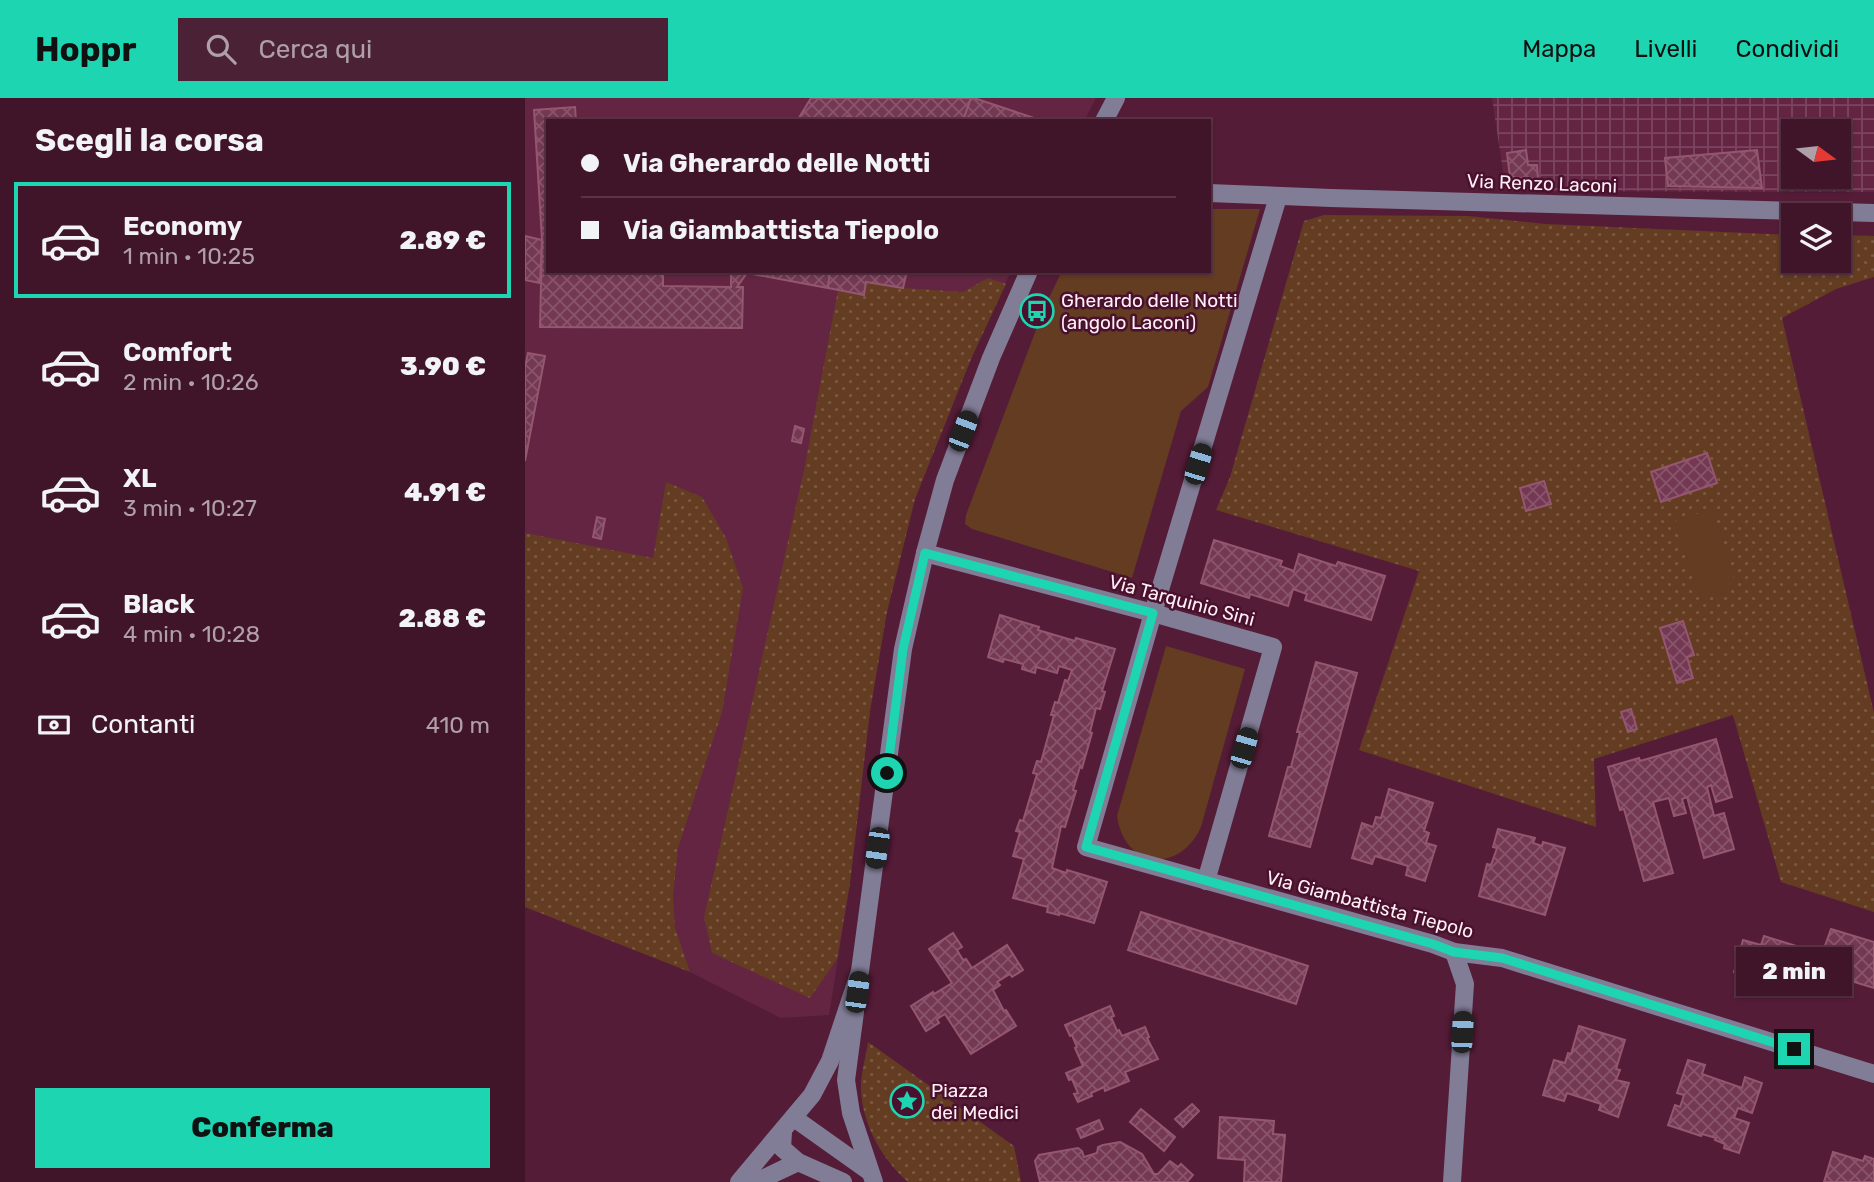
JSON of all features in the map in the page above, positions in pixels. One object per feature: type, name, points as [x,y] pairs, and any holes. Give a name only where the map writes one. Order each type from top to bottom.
[{"type":"street","points":[[1105,119],[1116,98]]},
{"type":"street","name":"Via Renzo Laconi","points":[[1211,193],[1874,213]]},
{"type":"street","points":[[1153,613],[1278,197]]},
{"type":"street","points":[[872,1177],[851,1113],[846,1080],[903,649],[944,480],[991,358],[1028,273]]},
{"type":"street","name":"Via Tarquinio Sini","points":[[925,553],[1273,647],[1206,881]]},
{"type":"street","name":"Via Giambattista Tiepolo","points":[[1153,613],[1086,847],[1454,952],[1502,958],[1874,1073]]},
{"type":"street","points":[[1452,1182],[1465,984],[1454,952]]},
{"type":"street","points":[[739,1182],[812,1096],[829,1061],[860,971]]},
{"type":"street","points":[[788,1125],[782,1148],[798,1162],[843,1182]]},
{"type":"street","points":[[788,1125],[872,1177]]},
{"type":"street","points":[[750,1182],[769,1148]]},
{"type":"street","points":[[756,1182],[798,1162]]},
{"type":"shaded area","points":[[525,98],[1096,98],[1085,119],[546,119],[546,273],[1010,273],[971,359],[915,499],[887,611],[870,711],[850,883],[829,1015],[781,1018],[690,972],[525,907]]},
{"type":"shaded area","points":[[1492,98],[1874,98],[1874,192],[1506,191]]},
{"type":"shaded area","points":[[1211,209],[1260,209],[1208,387],[1181,411],[1132,578],[972,529],[965,524],[966,515],[1045,306],[1061,273],[1211,273]]},
{"type":"shaded area","points":[[1324,215],[1468,216],[1546,224],[1781,234],[1781,273],[1851,273],[1851,235],[1874,236],[1874,277],[1836,289],[1782,318],[1874,713],[1874,912],[1781,882],[1733,715],[1594,759],[1596,827],[1359,750],[1419,571],[1216,510],[1230,477],[1304,221]]},
{"type":"shaded area","points":[[988,278],[1006,284],[971,359],[915,499],[887,612],[870,711],[850,883],[837,959],[810,998],[712,953],[704,917],[804,470],[838,290],[864,295],[866,282],[903,288],[963,292]]},
{"type":"shaded area","points":[[666,482],[702,497],[726,538],[743,588],[722,712],[678,848],[673,897],[675,928],[690,972],[525,907],[525,533],[653,558]]},
{"type":"shaded area","points":[[1712,509],[1737,588],[1700,600],[1675,521]]},
{"type":"shaded area","points":[[1166,646],[1245,669],[1201,827],[1180,853],[1153,859],[1141,855],[1130,846],[1122,833],[1117,816]]},
{"type":"shaded area","name":"Piazza dei Medici","points":[[868,1042],[1014,1146],[1021,1182],[908,1182],[882,1152],[866,1117],[861,1085]]},
{"type":"building","points":[[811,98],[971,98],[964,119],[856,119],[847,116],[845,119],[798,119]]},
{"type":"building","points":[[971,98],[974,98],[1037,119],[964,119]]},
{"type":"building","points":[[575,107],[576,119],[546,119],[546,273],[663,273],[663,286],[731,287],[731,273],[747,273],[737,287],[743,287],[742,328],[540,327],[542,240],[534,110]]},
{"type":"building","points":[[1526,150],[1528,165],[1537,165],[1538,179],[1510,177],[1507,153]]},
{"type":"building","points":[[1757,150],[1762,188],[1668,186],[1665,158]]},
{"type":"building","points":[[525,236],[542,240],[540,283],[525,280]]},
{"type":"building","points":[[747,273],[830,273],[828,288]]},
{"type":"building","points":[[830,273],[907,273],[903,288],[866,282],[864,295],[828,288]]},
{"type":"building","points":[[528,353],[545,356],[525,461],[525,367]]},
{"type":"building","points":[[795,426],[804,429],[801,443],[792,441]]},
{"type":"building","points":[[1707,453],[1717,483],[1661,502],[1651,472]]},
{"type":"building","points":[[1544,481],[1551,504],[1526,511],[1520,488]]},
{"type":"building","points":[[597,517],[605,519],[601,539],[593,537]]},
{"type":"building","points":[[1214,540],[1282,561],[1280,566],[1294,571],[1299,554],[1336,566],[1338,562],[1385,576],[1371,620],[1305,600],[1307,594],[1293,589],[1288,606],[1250,594],[1249,598],[1201,583]]},
{"type":"building","points":[[1000,615],[1075,641],[1076,638],[1115,649],[1102,691],[1105,692],[1100,709],[1096,708],[1090,732],[1092,733],[1073,790],[1076,791],[1065,827],[1061,826],[1052,868],[1107,882],[1094,923],[1047,912],[1048,907],[1013,898],[1024,859],[1013,856],[1020,832],[1016,831],[1020,820],[1023,821],[1037,774],[1033,773],[1037,761],[1041,762],[1055,702],[1058,703],[1065,680],[1068,681],[1072,670],[1059,666],[1057,673],[1036,667],[1035,673],[1022,669],[1023,664],[988,657]]},
{"type":"building","points":[[1683,621],[1694,655],[1687,657],[1693,678],[1677,683],[1660,628]]},
{"type":"building","points":[[1316,662],[1357,673],[1310,847],[1269,836],[1288,767],[1291,767],[1300,732],[1297,732]]},
{"type":"building","points":[[1631,709],[1637,729],[1628,732],[1621,712]]},
{"type":"building","points":[[1716,739],[1732,797],[1716,802],[1711,785],[1707,787],[1714,816],[1724,813],[1734,849],[1704,858],[1687,797],[1682,799],[1686,813],[1674,816],[1669,798],[1653,802],[1673,873],[1644,881],[1624,809],[1620,810],[1608,767],[1639,758],[1640,761]]},
{"type":"building","points":[[1389,789],[1433,803],[1424,831],[1429,833],[1426,843],[1436,846],[1425,881],[1406,875],[1408,866],[1375,856],[1372,864],[1352,858],[1362,823],[1373,827],[1376,817],[1381,818]]},
{"type":"building","points":[[1498,829],[1535,838],[1533,843],[1542,846],[1543,842],[1565,848],[1545,915],[1479,896],[1487,864],[1491,865],[1497,848],[1493,847]]},
{"type":"building","points":[[1141,912],[1308,966],[1296,1004],[1128,950]]},
{"type":"building","points":[[1831,929],[1874,942],[1874,988],[1818,971],[1810,996],[1734,972],[1743,940],[1761,945],[1764,936],[1822,954]]},
{"type":"building","points":[[953,933],[962,947],[957,950],[972,968],[1007,945],[1023,970],[997,982],[1000,985],[993,990],[1016,1026],[971,1054],[945,1014],[937,1019],[939,1023],[926,1031],[911,1006],[952,983],[929,949]]},
{"type":"building","points":[[1110,1006],[1114,1016],[1111,1017],[1122,1036],[1145,1027],[1149,1037],[1147,1038],[1158,1059],[1125,1072],[1129,1081],[1105,1091],[1104,1087],[1078,1102],[1074,1094],[1078,1093],[1066,1073],[1083,1066],[1072,1035],[1070,1036],[1065,1025]]},
{"type":"building","points":[[1579,1026],[1625,1040],[1616,1069],[1620,1070],[1616,1080],[1629,1083],[1618,1117],[1599,1110],[1601,1104],[1567,1093],[1564,1101],[1543,1095],[1554,1060],[1565,1063],[1568,1053],[1571,1054]]},
{"type":"building","points":[[1688,1060],[1705,1065],[1702,1074],[1742,1088],[1745,1077],[1762,1083],[1752,1113],[1738,1108],[1734,1118],[1749,1123],[1739,1153],[1724,1148],[1725,1144],[1715,1140],[1716,1138],[1668,1125],[1675,1105],[1680,1107],[1684,1095],[1677,1093]]},
{"type":"building","points":[[1192,1104],[1199,1111],[1183,1127],[1175,1119]]},
{"type":"building","points":[[1141,1109],[1175,1137],[1164,1151],[1130,1122]]},
{"type":"building","points":[[1220,1117],[1274,1121],[1273,1134],[1285,1135],[1281,1182],[1244,1182],[1245,1160],[1218,1158]]},
{"type":"building","points":[[1099,1120],[1103,1129],[1081,1138],[1077,1129]]},
{"type":"building","points":[[1120,1142],[1142,1154],[1154,1174],[1158,1174],[1170,1161],[1178,1167],[1181,1164],[1193,1175],[1187,1182],[1040,1182],[1035,1161],[1039,1155],[1078,1148],[1084,1157],[1097,1153],[1098,1147]]},
{"type":"building","points":[[1833,1152],[1863,1161],[1865,1156],[1874,1159],[1874,1182],[1824,1182]]},
{"type":"place","name":"Gherardo delle Notti (angolo Laconi)","points":[[1037,311]]},
{"type":"place","name":"Piazza dei Medici","points":[[907,1101]]},
{"type":"route","points":[[887,773],[903,649],[925,553],[1153,613],[1086,847],[1454,952],[1502,958],[1794,1049]]}]
